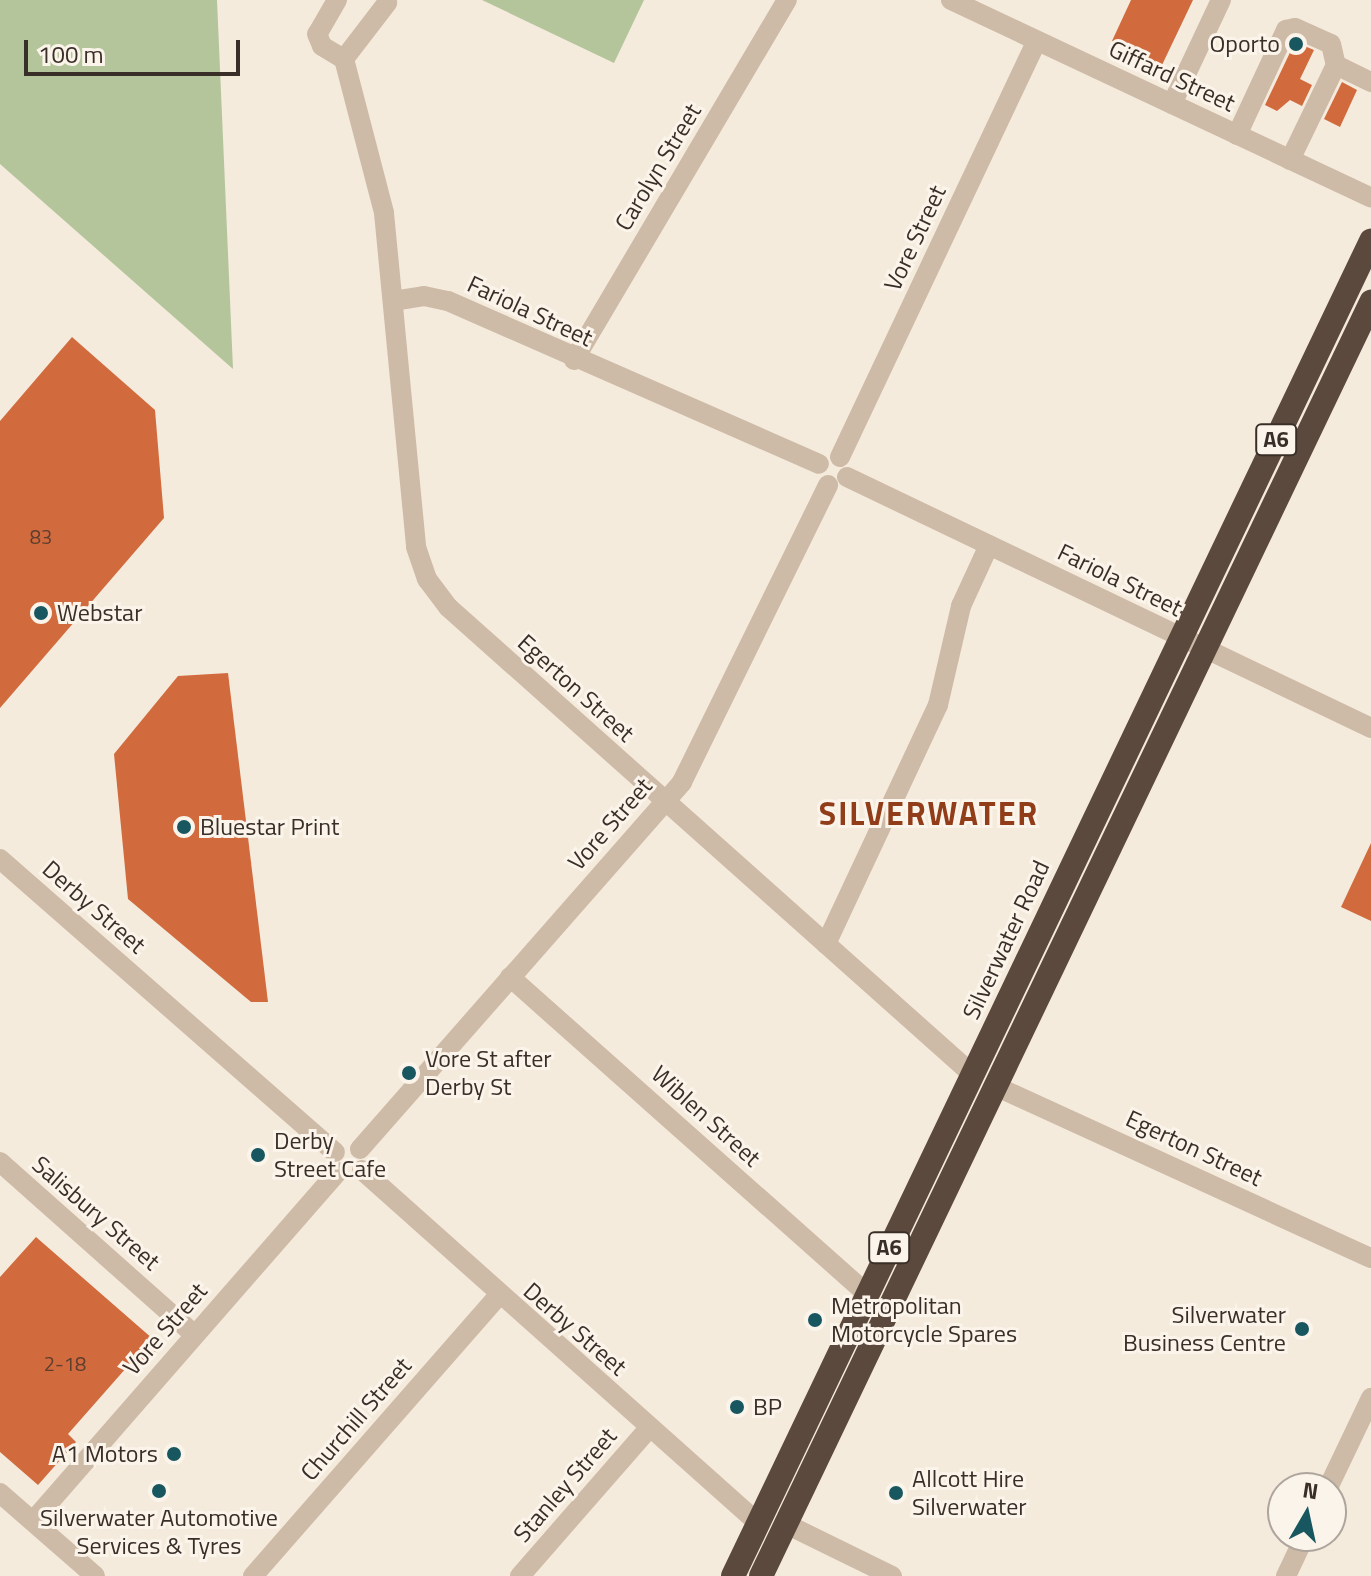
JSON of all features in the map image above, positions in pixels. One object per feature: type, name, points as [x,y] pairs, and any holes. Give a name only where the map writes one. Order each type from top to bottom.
[{"type":"highway","name":"Silverwater Road","points":[[761,1576],[1180,638],[1371,241]]},
{"type":"highway","name":"Silverwater Road","points":[[733,1576],[867,1294],[984,1080],[1203,649],[1371,302]]},
{"type":"street","points":[[337,0],[317,34],[322,46],[344,59],[387,3]]},
{"type":"street","name":"Carolyn Street","points":[[574,360],[787,0]]},
{"type":"street","points":[[1172,104],[1221,0]]},
{"type":"street","name":"Giffard Street","points":[[963,3],[1371,198]]},
{"type":"street","points":[[1237,135],[1286,30],[1295,28],[1331,44],[1336,65],[1290,160]]},
{"type":"street","name":"Vore Street","points":[[840,457],[1037,41]]},
{"type":"street","name":"Egerton Street","points":[[344,59],[384,213],[416,547],[427,579],[448,607],[664,802],[984,1080],[1371,1258]]},
{"type":"street","points":[[1336,65],[1371,82]]},
{"type":"street","name":"Fariola Street","points":[[393,301],[437,297],[574,360],[819,464]]},
{"type":"street","points":[[826,457],[840,457],[849,468],[847,477],[837,486],[828,485],[820,479],[819,464],[826,457]]},
{"type":"street","name":"Fariola Street","points":[[847,477],[1371,728]]},
{"type":"street","name":"Vore Street","points":[[360,1149],[664,802],[695,761],[828,485]]},
{"type":"street","points":[[826,944],[938,705],[961,606],[989,545]]},
{"type":"street","name":"Derby Street","points":[[0,859],[336,1162]]},
{"type":"street","name":"Wiblen Street","points":[[510,977],[867,1294]]},
{"type":"street","points":[[346,1145],[360,1149],[362,1170],[350,1177],[336,1162],[346,1145]]},
{"type":"street","name":"Salisbury Street","points":[[0,1162],[194,1334]]},
{"type":"street","name":"Vore Street","points":[[33,1521],[194,1334],[336,1162]]},
{"type":"street","name":"Derby Street","points":[[362,1170],[498,1296],[758,1523]]},
{"type":"street","name":"Churchill Street","points":[[253,1576],[498,1296]]},
{"type":"street","points":[[1336,1472],[1371,1398]]},
{"type":"street","name":"Stanley Street","points":[[520,1576],[649,1428]]},
{"type":"street","points":[[0,1493],[95,1576]]},
{"type":"street","points":[[786,1524],[892,1576]]},
{"type":"street","points":[[1286,1576],[1297,1552]]},
{"type":"green space","points":[[0,0],[217,0],[233,369],[0,164]]},
{"type":"green space","points":[[482,0],[644,0],[614,63]]},
{"type":"building","points":[[1131,0],[1193,0],[1162,65],[1112,41]]},
{"type":"building","points":[[1295,42],[1314,50],[1300,79],[1312,85],[1302,106],[1290,100],[1277,111],[1265,105]]},
{"type":"building","points":[[1342,82],[1357,90],[1340,127],[1324,119]]},
{"type":"building","name":"Webstar","points":[[72,337],[155,410],[164,518],[0,708],[0,421]]},
{"type":"building","name":"Bluestar Print","points":[[228,673],[268,1002],[251,1002],[128,899],[114,754],[178,676]]},
{"type":"building","points":[[1371,843],[1371,921],[1341,907]]},
{"type":"building","points":[[36,1237],[161,1346],[142,1366],[134,1359],[68,1434],[76,1442],[38,1485],[0,1452],[0,1277]]},
{"type":"place","name":"Oporto","points":[[1296,44]]},
{"type":"place","name":"Webstar","points":[[41,613]]},
{"type":"place","name":"Bluestar Print","points":[[184,827]]},
{"type":"place","name":"Vore St after Derby St","points":[[409,1073]]},
{"type":"place","name":"Derby Street Cafe","points":[[258,1155]]},
{"type":"place","name":"Metropolitan Motorcycle Spares","points":[[815,1320]]},
{"type":"place","name":"Silverwater Business Centre","points":[[1302,1329]]},
{"type":"place","name":"BP","points":[[737,1407]]},
{"type":"place","name":"A1 Motors","points":[[174,1454]]},
{"type":"place","name":"Silverwater Automotive Services & Tyres","points":[[159,1491]]},
{"type":"place","name":"Allcott Hire Silverwater","points":[[896,1493]]},
{"type":"district","name":"SILVERWATER","points":[[929,813]]}]
